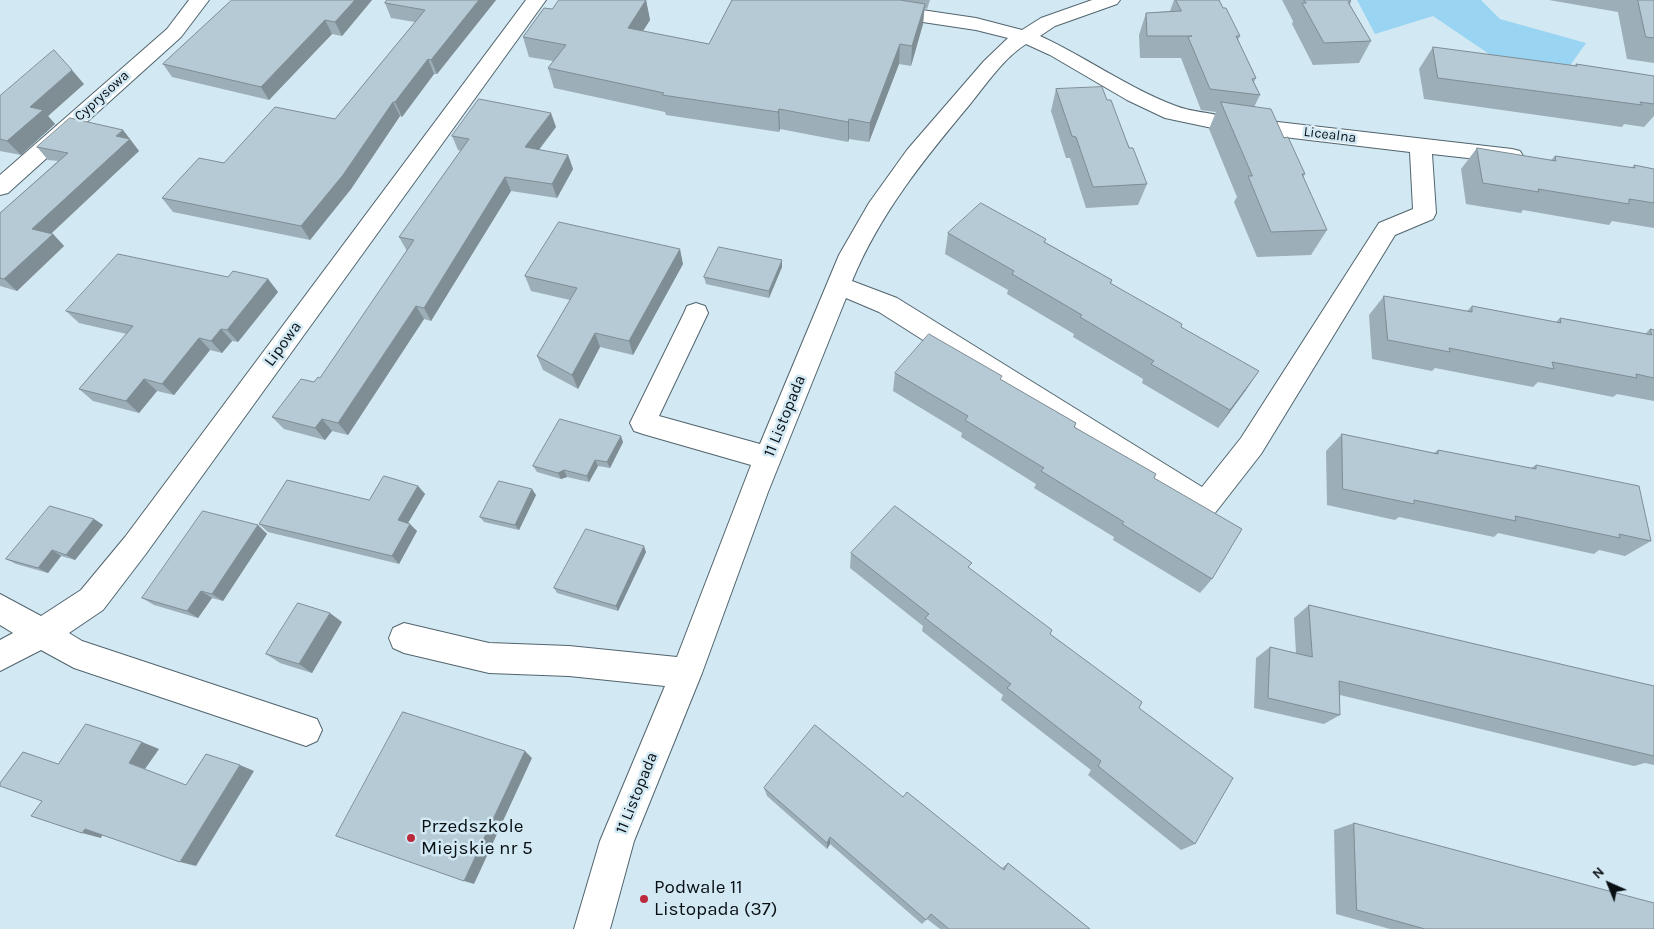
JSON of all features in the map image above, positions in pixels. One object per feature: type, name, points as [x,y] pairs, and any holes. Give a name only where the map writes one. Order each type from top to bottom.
[{"type":"street","name":"Cyprysowa","points":[[0,187],[174,33],[199,0]]},
{"type":"street","name":"Lipowa","points":[[0,656],[41,634],[92,600],[135,546],[536,0]]},
{"type":"street","name":"Licealna","points":[[816,0],[976,24],[1024,36],[1057,51],[1134,95],[1172,113],[1217,122],[1527,158]]},
{"type":"street","name":"11 Listopada","points":[[592,929],[617,842],[686,673],[768,458],[851,255],[877,209],[916,155],[991,65],[1011,45],[1048,22],[1110,0]]},
{"type":"street","points":[[838,285],[888,305],[1205,504],[1251,446],[1386,229],[1425,213],[1420,146]]},
{"type":"street","points":[[696,313],[643,423],[768,458]]},
{"type":"street","points":[[0,608],[74,652],[306,730]]},
{"type":"street","points":[[404,638],[489,658],[569,661],[686,673]]},
{"type":"shaded area","points":[[1357,0],[1481,0],[1500,19],[1586,43],[1569,67],[1495,58],[1433,16],[1375,34]]},
{"type":"building","points":[[232,0],[355,0],[335,22],[325,20],[261,87],[163,64]]},
{"type":"building","points":[[387,0],[479,0],[431,60],[428,59],[395,102],[393,102],[343,175],[301,226],[162,198],[199,158],[224,163],[275,107],[335,119],[425,10],[385,3]]},
{"type":"building","points":[[559,0],[646,0],[628,28],[709,44],[732,0],[900,0],[925,4],[912,46],[900,44],[870,123],[849,119],[848,122],[779,109],[778,112],[662,95],[664,93],[548,68],[566,45],[523,37],[544,8],[552,9]]},
{"type":"building","points":[[1176,0],[1219,0],[1223,8],[1226,8],[1240,36],[1236,36],[1256,78],[1252,79],[1260,95],[1210,89],[1188,37],[1192,36],[1147,36],[1146,13],[1181,11]]},
{"type":"building","points":[[1304,0],[1350,0],[1348,2],[1371,41],[1324,43],[1302,3],[1306,3]]},
{"type":"building","points":[[1638,0],[1654,0],[1654,38],[1646,37]]},
{"type":"building","points":[[1433,47],[1577,66],[1576,64],[1654,76],[1654,104],[1640,102],[1642,105],[1438,78]]},
{"type":"building","points":[[54,50],[72,70],[30,107],[43,110],[7,141],[0,139],[0,96]]},
{"type":"building","points":[[1102,87],[1107,100],[1111,100],[1129,148],[1133,148],[1147,184],[1093,187],[1076,137],[1072,136],[1056,89]]},
{"type":"building","points":[[479,99],[551,113],[525,147],[568,155],[552,184],[505,177],[424,308],[416,306],[338,423],[322,419],[315,428],[272,417],[301,379],[314,382],[318,377],[320,378],[414,240],[399,237],[469,139],[452,136]]},
{"type":"building","points":[[1221,102],[1271,109],[1284,138],[1288,137],[1327,230],[1271,232],[1248,176],[1252,176]]},
{"type":"building","points":[[70,118],[123,130],[116,136],[130,139],[32,229],[53,234],[4,279],[0,278],[0,213],[68,153],[37,147]]},
{"type":"building","points":[[1477,148],[1556,161],[1555,156],[1654,169],[1654,203],[1629,199],[1629,204],[1538,189],[1539,192],[1483,183]]},
{"type":"building","points":[[981,203],[1046,239],[1044,242],[1112,280],[1110,283],[1182,324],[1181,327],[1259,371],[1230,410],[1151,364],[1154,361],[1080,317],[1082,315],[1012,274],[1014,271],[948,233]]},
{"type":"building","points":[[559,222],[680,249],[629,341],[595,333],[572,375],[537,356],[577,288],[525,276]]},
{"type":"building","points":[[719,247],[782,260],[769,291],[704,277]]},
{"type":"building","points":[[118,254],[228,277],[233,271],[268,279],[227,330],[221,329],[211,341],[199,338],[162,384],[144,379],[126,401],[79,389],[133,326],[66,311]]},
{"type":"building","points":[[1384,296],[1472,312],[1472,306],[1561,323],[1560,318],[1652,335],[1650,329],[1654,330],[1654,378],[1636,374],[1637,378],[1552,362],[1554,369],[1449,348],[1450,352],[1388,340]]},
{"type":"building","points":[[929,334],[1002,376],[1000,379],[1076,423],[1074,427],[1156,474],[1154,478],[1242,529],[1212,579],[1122,524],[1124,522],[1041,471],[1044,468],[965,420],[968,416],[895,373]]},
{"type":"building","points":[[560,419],[621,436],[607,462],[595,460],[587,476],[564,470],[558,473],[533,466]]},
{"type":"building","points":[[1342,434],[1438,454],[1438,450],[1536,469],[1536,465],[1639,486],[1651,541],[1619,534],[1620,538],[1515,516],[1516,521],[1414,500],[1414,504],[1343,489]]},
{"type":"building","points":[[384,476],[418,486],[398,520],[410,524],[392,556],[259,524],[287,480],[369,500]]},
{"type":"building","points":[[499,481],[532,489],[515,525],[480,517]]},
{"type":"building","points":[[50,506],[94,519],[66,555],[52,550],[38,568],[6,559]]},
{"type":"building","points":[[895,506],[972,563],[968,567],[1052,630],[1050,634],[1142,702],[1139,708],[1233,778],[1195,844],[1098,766],[1101,761],[1007,688],[1011,684],[925,618],[929,614],[851,553]]},
{"type":"building","points":[[203,511],[258,525],[212,594],[201,591],[187,611],[142,598]]},
{"type":"building","points":[[586,529],[644,546],[616,606],[554,588]]},
{"type":"building","points":[[298,603],[330,613],[299,664],[266,654]]},
{"type":"building","points":[[1309,605],[1654,686],[1654,756],[1339,681],[1340,715],[1268,698],[1270,647],[1312,657]]},
{"type":"building","points":[[403,712],[525,751],[464,881],[336,836]]},
{"type":"building","points":[[86,724],[142,742],[129,763],[186,785],[206,754],[240,765],[180,862],[85,829],[82,833],[31,816],[42,801],[0,786],[0,783],[23,752],[58,764]]},
{"type":"building","points":[[815,725],[903,797],[907,792],[1004,870],[1008,863],[1090,929],[949,929],[931,914],[926,920],[830,837],[827,843],[764,788]]},
{"type":"building","points":[[1354,823],[1654,903],[1654,929],[1425,929],[1357,910]]},
{"type":"place","name":"Przedszkole Miejskie nr 5","points":[[411,838]]},
{"type":"place","name":"Podwale 11 Listopada (37)","points":[[644,899]]}]
